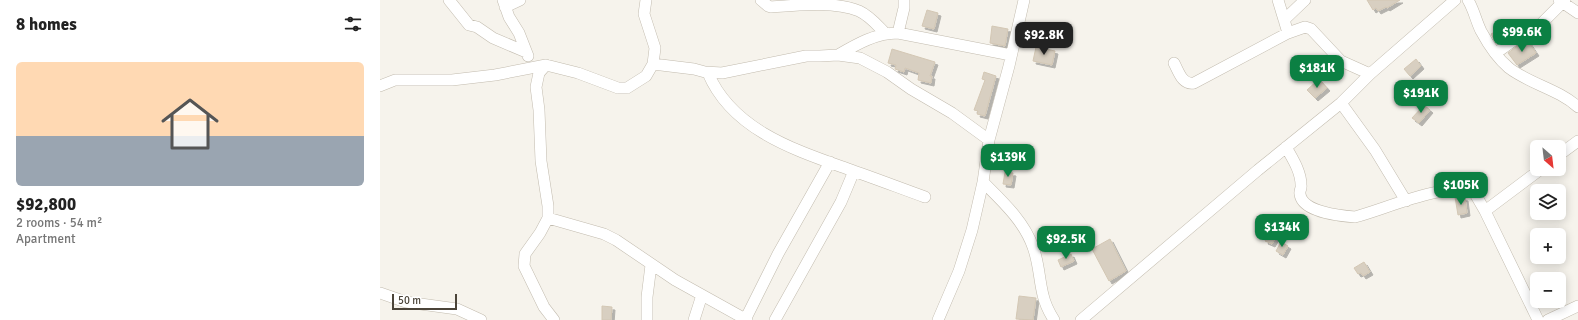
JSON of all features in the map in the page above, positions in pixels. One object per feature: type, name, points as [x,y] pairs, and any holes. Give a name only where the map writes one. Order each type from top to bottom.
[{"type":"street","points":[[449,0],[469,25],[493,38],[526,52]]},
{"type":"street","points":[[520,0],[504,3],[509,17],[519,33],[533,67]]},
{"type":"street","points":[[380,86],[395,80],[452,80],[488,76],[546,65],[578,73],[611,86],[627,88],[646,76],[653,64],[655,48],[644,14],[646,0]]},
{"type":"street","points":[[761,0],[771,7],[790,3],[842,7],[859,11],[870,18],[885,33]]},
{"type":"street","points":[[898,33],[904,8],[904,0]]},
{"type":"street","points":[[938,320],[959,271],[972,230],[983,182],[989,140],[1024,0]]},
{"type":"street","points":[[1278,0],[1288,33]]},
{"type":"street","points":[[1284,20],[1305,0]]},
{"type":"street","points":[[1081,320],[1286,147],[1341,103],[1370,74],[1455,0]]},
{"type":"street","points":[[1468,0],[1473,8],[1481,30],[1496,53],[1508,67],[1526,78],[1570,100],[1578,107]]},
{"type":"street","points":[[1496,53],[1517,38],[1535,30],[1562,1],[1578,13]]},
{"type":"street","points":[[1174,63],[1183,80],[1194,83],[1302,27],[1308,28],[1341,61],[1370,74]]},
{"type":"street","points":[[838,55],[851,47],[885,33],[898,33],[1011,55]]},
{"type":"street","points":[[653,64],[722,73],[806,56],[838,55],[860,58],[952,113],[989,140]]},
{"type":"street","points":[[546,65],[539,72],[536,87],[539,110],[541,161],[548,206],[548,218],[540,234],[525,254],[524,266],[544,307],[554,320]]},
{"type":"street","points":[[708,72],[718,92],[739,116],[782,144],[925,197]]},
{"type":"street","points":[[1341,103],[1375,150],[1406,202]]},
{"type":"street","points":[[1566,150],[1578,141]]},
{"type":"street","points":[[1286,147],[1298,171],[1302,185],[1300,194],[1303,200],[1308,206],[1318,210],[1355,217],[1446,191],[1462,189],[1474,192],[1486,210],[1538,320]]},
{"type":"street","points":[[548,218],[604,234],[616,240],[651,265],[702,295],[732,316],[747,319],[778,254],[830,162]]},
{"type":"street","points":[[775,320],[841,202],[854,171]]},
{"type":"street","points":[[1486,210],[1532,176]]},
{"type":"street","points":[[983,182],[998,196],[1022,225],[1033,246],[1043,296],[1054,320]]},
{"type":"street","points":[[647,320],[647,297],[651,265]]},
{"type":"street","points":[[380,293],[406,302],[457,309],[481,320]]},
{"type":"street","points":[[694,320],[702,295]]},
{"type":"street","points":[[1548,320],[1578,306]]},
{"type":"building","points":[[1367,0],[1400,0],[1387,8],[1386,7],[1378,11],[1376,8],[1373,10]]},
{"type":"building","points":[[927,10],[938,13],[934,29],[922,26]]},
{"type":"building","points":[[992,26],[1008,29],[1005,46],[990,43]]},
{"type":"building","points":[[1506,26],[1510,34],[1495,41],[1491,34]]},
{"type":"building","points":[[1528,41],[1536,53],[1517,65],[1508,53],[1520,44]]},
{"type":"building","points":[[1036,47],[1055,51],[1052,65],[1033,61]]},
{"type":"building","points":[[892,49],[935,62],[930,76],[932,76],[931,83],[918,80],[919,73],[905,68],[904,72],[895,69],[896,65],[888,63]]},
{"type":"building","points":[[1416,59],[1421,66],[1410,76],[1404,69]]},
{"type":"building","points":[[984,72],[996,76],[985,116],[977,114],[978,111],[974,110],[985,80],[982,79]]},
{"type":"building","points":[[1319,79],[1327,88],[1315,98],[1307,90]]},
{"type":"building","points":[[1424,105],[1430,110],[1419,123],[1412,118]]},
{"type":"building","points":[[1005,172],[1013,173],[1011,185],[1003,184]]},
{"type":"building","points":[[1455,197],[1465,198],[1467,213],[1458,215]]},
{"type":"building","points":[[1269,233],[1276,237],[1272,244],[1265,241]]},
{"type":"building","points":[[1110,239],[1126,271],[1109,281],[1092,249]]},
{"type":"building","points":[[1281,242],[1288,246],[1283,255],[1276,251]]},
{"type":"building","points":[[1071,254],[1074,261],[1061,267],[1058,260]]},
{"type":"building","points":[[1364,262],[1370,272],[1363,276],[1361,273],[1358,274],[1354,268]]},
{"type":"building","points":[[1019,296],[1036,298],[1033,320],[1016,319]]},
{"type":"building","points":[[602,306],[612,307],[611,320],[602,320]]}]
